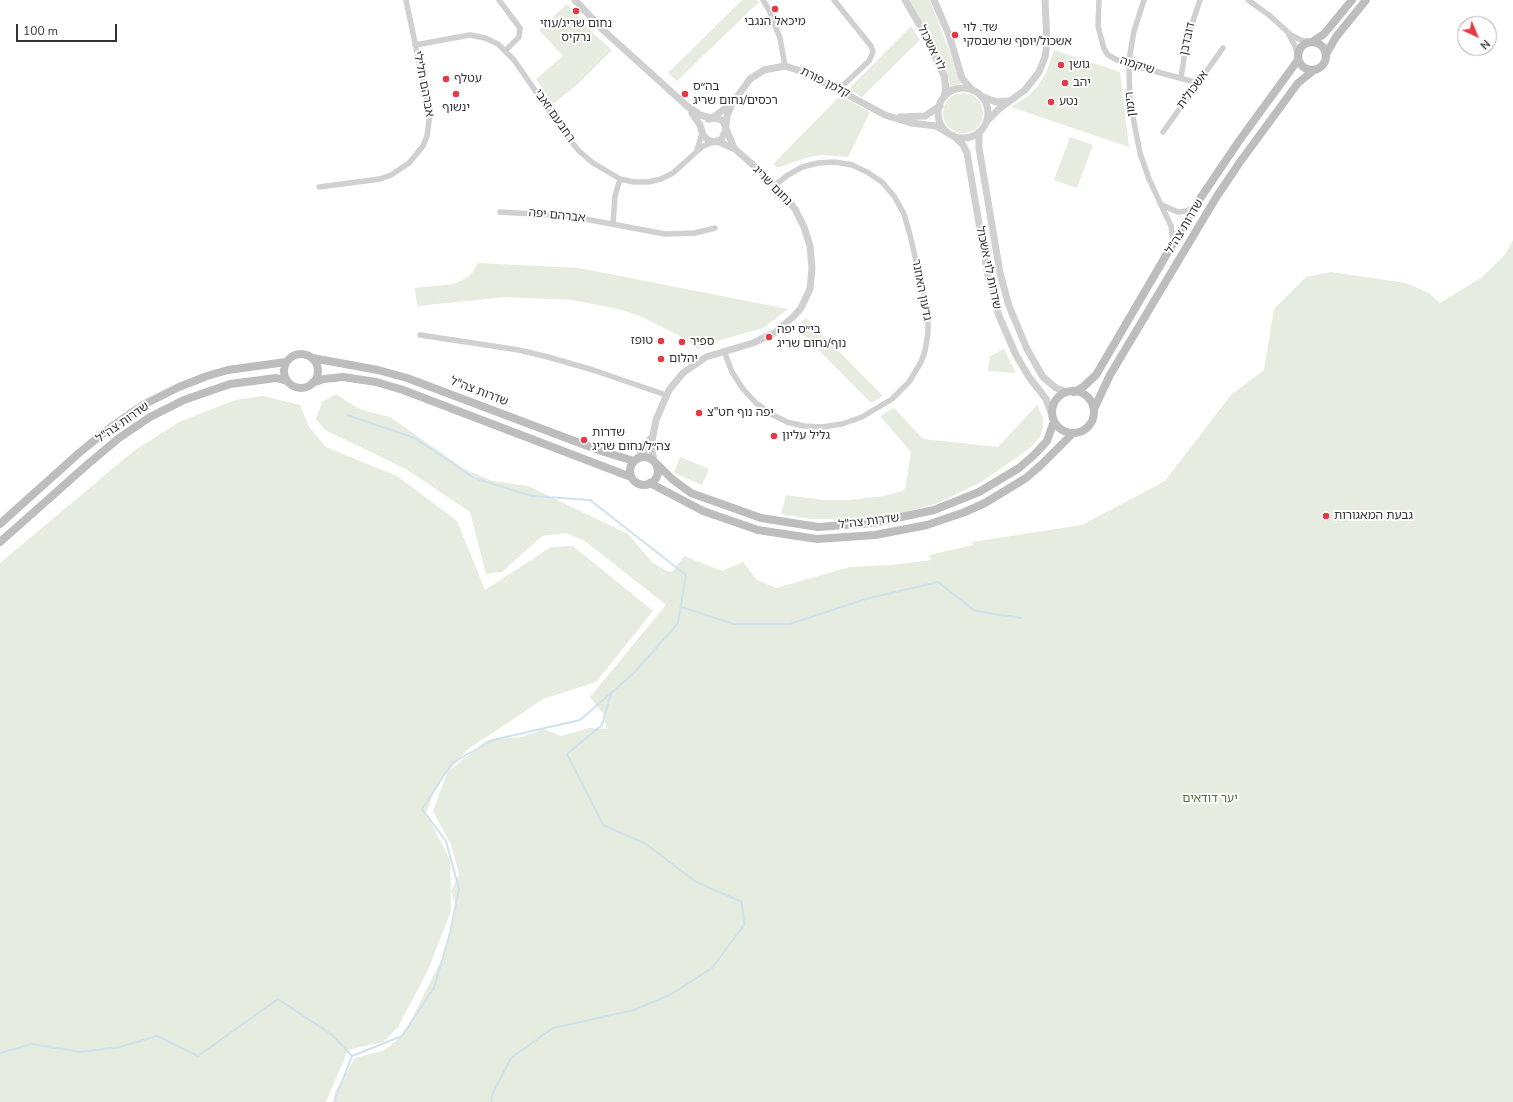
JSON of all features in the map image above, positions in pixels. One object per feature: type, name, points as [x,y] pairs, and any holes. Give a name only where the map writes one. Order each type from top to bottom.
[{"type":"main road","points":[[1352,0],[1324,34],[1302,46],[1298,58],[1304,68],[1314,70],[1324,65],[1326,54],[1336,36],[1366,0]]},
{"type":"main road","points":[[1311,42],[1322,46],[1326,54]]},
{"type":"main road","name":"שדרות צה\"ל","points":[[1070,392],[1083,387],[1096,375],[1198,203],[1238,142],[1298,58]]},
{"type":"main road","name":"שדרות צה\"ל","points":[[1094,410],[1110,375],[1221,190],[1298,83],[1314,70]]},
{"type":"main road","points":[[298,354],[308,355],[312,358],[318,368],[318,374],[312,384],[296,387],[287,381],[284,371],[286,362],[294,355],[298,354]]},
{"type":"main road","name":"שדרות צה\"ל","points":[[312,358],[378,370],[406,378],[601,451],[635,460]]},
{"type":"main road","name":"שדרות צה\"ל","points":[[0,524],[79,453],[111,427],[143,405],[179,387],[207,376],[228,370],[286,362]]},
{"type":"main road","name":"שדרות צה\"ל","points":[[0,542],[119,438],[150,417],[184,400],[230,384],[276,378],[287,381]]},
{"type":"main road","name":"שדרות צה\"ל","points":[[312,384],[324,379],[343,378],[376,382],[403,390],[632,477]]},
{"type":"main road","points":[[1070,392],[1080,393],[1088,398],[1094,410],[1093,419],[1088,427],[1079,432],[1073,433],[1061,429],[1053,418],[1053,406],[1056,400],[1070,392]]},
{"type":"main road","name":"שדרות צה\"ל","points":[[655,462],[672,479],[691,493],[761,518],[818,527],[874,522],[934,510],[979,492],[1019,468],[1034,455],[1047,441],[1053,418]]},
{"type":"main road","name":"שדרות צה\"ל","points":[[650,483],[703,511],[758,530],[817,539],[875,535],[927,525],[965,512],[985,503],[1026,478],[1073,433]]},
{"type":"main road","points":[[646,457],[655,462],[658,469],[657,475],[650,483],[640,484],[632,477],[630,468],[635,460],[646,457]]},
{"type":"street","name":"אברהם חלילי","points":[[319,188],[380,179],[400,170],[417,155],[427,136],[430,114],[406,0]]},
{"type":"street","points":[[499,0],[519,24],[521,31],[517,40],[506,50]]},
{"type":"street","points":[[575,0],[603,30],[687,106],[700,115],[720,119],[726,128],[724,137],[716,141],[707,139],[698,120],[687,106]]},
{"type":"street","points":[[763,0],[769,10],[780,38],[785,66]]},
{"type":"street","points":[[834,0],[871,46],[873,52],[869,61],[838,90]]},
{"type":"street","name":"לוי אשכול","points":[[905,0],[930,45],[944,76],[946,90],[941,102]]},
{"type":"street","name":"לוי אשכול","points":[[934,0],[949,35],[962,78],[977,94]]},
{"type":"street","points":[[1013,99],[996,102],[967,89],[956,90],[941,102],[939,120],[951,135],[962,138],[970,137],[984,126],[996,111],[1013,99],[1035,78],[1045,57],[1047,39],[1045,0]]},
{"type":"street","name":"שיקמה","points":[[1100,0],[1098,26],[1104,49],[1112,58],[1198,83]]},
{"type":"street","name":"רימון","points":[[1144,0],[1134,31],[1129,64],[1130,102],[1134,127],[1144,164],[1171,226],[1174,238],[1173,245]]},
{"type":"street","name":"דובדבן","points":[[1182,78],[1187,39],[1200,0]]},
{"type":"street","points":[[1248,0],[1269,15],[1283,29],[1294,43],[1298,58]]},
{"type":"street","points":[[1283,29],[1299,39],[1311,42]]},
{"type":"street","name":"רחבעם זאבי","points":[[415,45],[470,35],[492,40],[506,50],[579,151],[593,163],[620,179],[641,182],[661,179],[673,173],[685,165],[695,153],[701,142],[702,131]]},
{"type":"street","name":"אשכולית","points":[[1163,132],[1223,48]]},
{"type":"street","name":"קלמן פורת","points":[[712,118],[724,111],[733,102],[744,86],[757,74],[772,67],[785,66],[807,73],[880,112],[911,123],[936,126],[951,135]]},
{"type":"street","points":[[977,94],[987,110],[984,126]]},
{"type":"street","name":"קלמן פורת","points":[[726,128],[727,116],[733,102]]},
{"type":"street","name":"קלמן פורת","points":[[880,112],[899,117],[919,117],[930,113],[941,102]]},
{"type":"street","points":[[702,131],[704,123],[712,118]]},
{"type":"street","name":"שדרות לוי אשכול","points":[[984,126],[979,136],[979,150],[1000,273],[1009,306],[1022,339],[1038,368],[1051,385],[1070,392]]},
{"type":"street","name":"נחום שריג","points":[[726,128],[735,149]]},
{"type":"street","name":"שדרות לוי אשכול","points":[[951,135],[963,145],[967,153],[988,276],[999,316],[1016,355],[1029,377],[1047,401],[1053,418]]},
{"type":"street","name":"רחבעם זאבי","points":[[695,153],[707,144],[716,141]]},
{"type":"street","name":"נחום שריג","points":[[635,460],[646,449],[666,395],[676,381],[691,365],[712,354],[752,343],[776,332],[801,308],[810,289],[812,268],[808,236],[795,209],[775,186],[735,149],[716,141]]},
{"type":"street","name":"גדעון האוזנר","points":[[724,351],[732,372],[743,389],[756,403],[771,414],[787,422],[804,426],[822,426],[842,424],[862,417],[892,399],[909,382],[918,368],[925,351],[928,333],[928,313],[910,235],[904,214],[894,196],[882,182],[852,165],[835,162],[818,163],[802,167],[788,175],[775,186]]},
{"type":"street","points":[[613,224],[615,196],[620,179]]},
{"type":"street","points":[[1161,205],[1173,211],[1182,212],[1189,210],[1198,203]]},
{"type":"street","name":"אברהם יפה","points":[[500,212],[555,215],[613,224],[644,231],[675,234],[695,233],[715,228]]},
{"type":"street","points":[[420,335],[519,350],[548,357],[594,370],[666,395]]},
{"type":"street","name":"נחום שריג","points":[[653,431],[651,449],[655,462]]},
{"type":"green space","points":[[742,0],[757,0],[759,2],[677,81],[668,73]]},
{"type":"green space","points":[[909,0],[930,0],[961,83],[950,88],[949,80],[936,50]]},
{"type":"green space","points":[[567,4],[593,33],[612,50],[579,83],[553,104],[536,79],[563,56],[539,30]]},
{"type":"green space","points":[[911,26],[920,40],[862,97],[849,89]]},
{"type":"green space","points":[[1054,50],[1120,72],[1129,147],[1011,107],[1028,96],[1038,86],[1046,73]]},
{"type":"green space","points":[[967,93],[974,96],[980,102],[983,113],[982,121],[974,130],[967,133],[959,133],[952,130],[944,121],[943,109],[946,102],[955,94]]},
{"type":"green space","points":[[840,96],[870,112],[848,157],[822,155],[809,157],[780,167],[773,164]]},
{"type":"green space","points":[[1070,137],[1093,145],[1077,188],[1054,180]]},
{"type":"green space","name":"יער דודאים","points":[[1513,240],[1513,1102],[334,1102],[335,1092],[355,1058],[385,1050],[404,1034],[445,953],[456,908],[451,891],[459,874],[451,845],[433,811],[447,773],[438,782],[426,813],[450,860],[451,911],[428,970],[398,1027],[383,1042],[348,1050],[326,1102],[0,1102],[0,563],[135,450],[179,422],[235,400],[263,396],[300,405],[309,427],[326,447],[397,476],[457,521],[485,590],[551,547],[573,546],[653,611],[596,682],[543,699],[467,750],[449,771],[487,740],[522,737],[544,729],[561,736],[589,728],[607,729],[603,714],[590,697],[666,605],[585,541],[566,533],[542,536],[502,572],[486,574],[470,512],[406,469],[325,430],[316,419],[322,402],[336,394],[359,409],[390,417],[466,470],[493,481],[528,486],[628,534],[653,563],[667,571],[672,572],[684,556],[722,571],[743,562],[757,580],[776,588],[850,567],[892,565],[931,560],[929,555],[973,545],[972,542],[1082,525],[1165,481],[1231,395],[1264,370],[1274,309],[1306,277],[1331,272],[1406,283],[1429,293],[1440,303],[1481,278],[1504,256]]},
{"type":"green space","points":[[478,263],[579,268],[788,309],[763,328],[717,341],[698,349],[680,336],[640,316],[618,309],[573,300],[506,297],[417,306],[415,288],[454,284],[466,278],[473,272]]},
{"type":"green space","points":[[806,318],[883,396],[871,403],[796,327]]},
{"type":"green space","points":[[1004,349],[1016,373],[988,371],[990,356]]},
{"type":"green space","points":[[1037,405],[1043,418],[1043,427],[1040,437],[1030,448],[983,481],[938,503],[891,516],[865,519],[811,519],[781,514],[786,495],[824,500],[849,500],[884,496],[905,490],[911,452],[880,416],[894,408],[923,439],[998,447]]},
{"type":"green space","points":[[680,457],[709,469],[702,485],[674,473]]},
{"type":"waterway","points":[[334,1102],[352,1056],[402,1036],[434,988],[450,933],[459,889],[446,841],[422,809],[452,763],[493,740],[580,720],[635,672],[678,623],[686,575],[590,500],[532,496],[474,478],[415,438],[347,415]]},
{"type":"waterway","points":[[681,607],[734,624],[790,624],[866,599],[938,582],[975,611],[1021,618]]},
{"type":"waterway","points":[[491,1102],[493,1093],[511,1058],[553,1028],[634,1010],[670,995],[712,968],[744,925],[742,902],[696,882],[646,844],[603,825],[567,754],[602,725],[611,693]]},
{"type":"waterway","points":[[0,1053],[32,1044],[81,1052],[120,1047],[157,1036],[198,1056],[278,999],[331,1034],[352,1056]]},
{"type":"place","name":"מיכאל הנגבי","points":[[775,9]]},
{"type":"place","name":"נחום שריג/עוזי נרקיס","points":[[576,11]]},
{"type":"place","name":"שד. לוי אשכול/יוסף שרשבסקי","points":[[955,35]]},
{"type":"place","name":"גושן","points":[[1061,65]]},
{"type":"place","name":"עטלף","points":[[446,79]]},
{"type":"place","name":"יהב","points":[[1065,83]]},
{"type":"place","name":"ינשוף","points":[[456,94]]},
{"type":"place","name":"בה״ס רכסים/נחום שריג","points":[[685,94]]},
{"type":"place","name":"נטע","points":[[1051,102]]},
{"type":"place","name":"בי״ס יפה נוף/נחום שריג","points":[[769,337]]},
{"type":"place","name":"טופז","points":[[661,341]]},
{"type":"place","name":"ספיר","points":[[682,342]]},
{"type":"place","name":"יהלום","points":[[661,359]]},
{"type":"place","name":"יפה נוף חט\"צ","points":[[699,413]]},
{"type":"place","name":"גליל עליון","points":[[774,436]]},
{"type":"place","name":"שדרות צה״ל/נחום שריג","points":[[584,440]]},
{"type":"place","name":"גבעת המאגורות","points":[[1326,516]]}]
